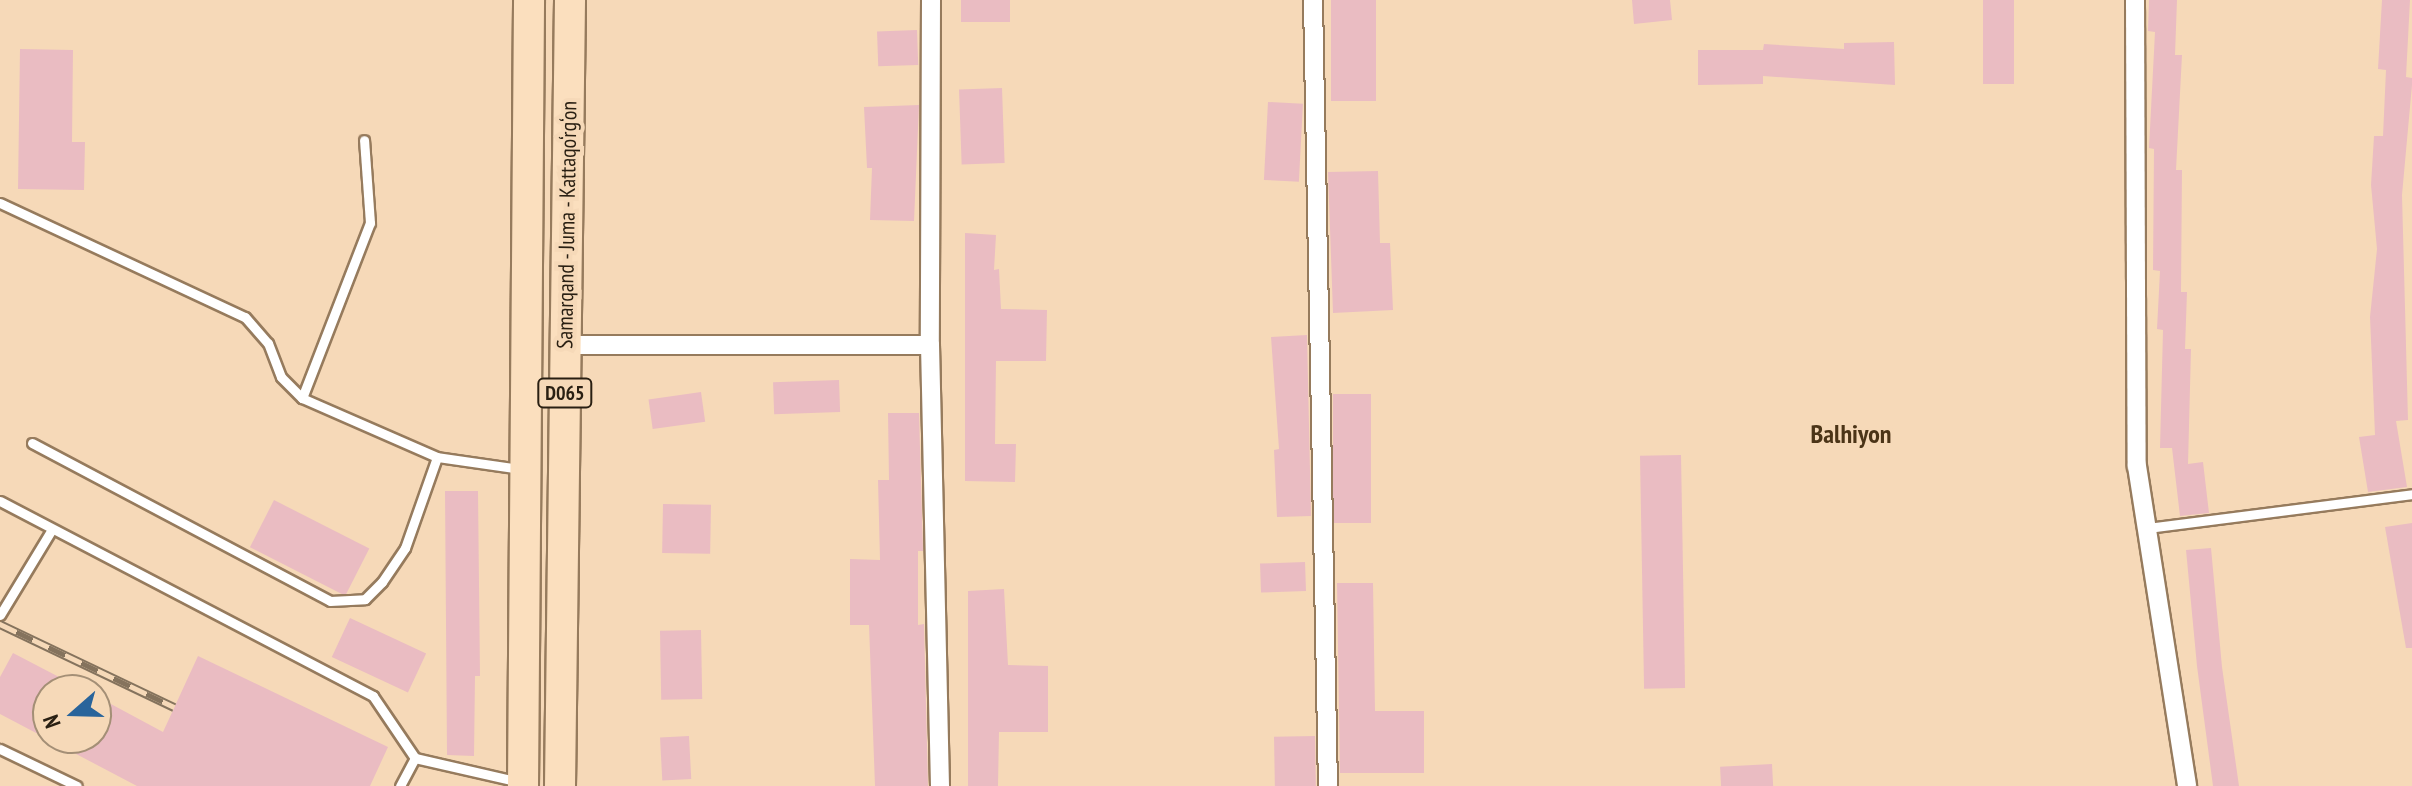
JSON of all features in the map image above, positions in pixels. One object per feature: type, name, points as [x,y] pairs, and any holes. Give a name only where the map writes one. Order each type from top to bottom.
[{"type":"main road","name":"Samarqand - Juma - Kattaqo‘rg‘on","points":[[523,784],[529,0]]},
{"type":"main road","name":"Samarqand - Juma - Kattaqo‘rg‘on","points":[[560,786],[570,0]]},
{"type":"street","points":[[931,0],[930,345],[940,786]]},
{"type":"street","points":[[1313,0],[1328,786]]},
{"type":"street","points":[[2135,0],[2137,466],[2187,786]]},
{"type":"street","points":[[565,345],[930,345]]},
{"type":"lane","points":[[302,398],[370,223],[364,140]]},
{"type":"lane","points":[[0,203],[245,317],[268,343],[281,377],[302,398],[437,457],[527,470]]},
{"type":"lane","points":[[32,443],[330,601],[365,599],[382,582],[405,548],[437,457]]},
{"type":"lane","points":[[2148,528],[2412,494]]},
{"type":"lane","points":[[0,501],[373,696],[415,758],[523,784]]},
{"type":"lane","points":[[0,615],[52,529]]},
{"type":"lane","points":[[0,749],[77,786]]},
{"type":"lane","points":[[400,786],[415,758]]},
{"type":"building","points":[[961,0],[1010,0],[1010,22],[961,22]]},
{"type":"building","points":[[1331,0],[1376,0],[1376,101],[1331,101]]},
{"type":"building","points":[[1632,0],[1670,0],[1672,20],[1634,24]]},
{"type":"building","points":[[1983,0],[2014,0],[2014,84],[1983,84]]},
{"type":"building","points":[[2149,0],[2177,0],[2175,55],[2182,55],[2176,170],[2182,170],[2181,292],[2187,292],[2185,349],[2191,349],[2188,464],[2203,462],[2209,513],[2180,516],[2172,448],[2160,448],[2163,330],[2157,329],[2160,271],[2153,270],[2154,149],[2149,148],[2155,32],[2148,31]]},
{"type":"building","points":[[2382,0],[2410,0],[2406,77],[2412,78],[2412,85],[2402,195],[2408,420],[2396,421],[2407,487],[2368,492],[2359,437],[2375,435],[2370,317],[2377,249],[2371,185],[2374,136],[2383,136],[2386,70],[2378,69]]},
{"type":"building","points":[[917,30],[918,65],[878,66],[877,31]]},
{"type":"building","points":[[1894,42],[1895,85],[1763,76],[1763,84],[1698,85],[1698,50],[1763,50],[1764,44],[1844,49],[1844,43]]},
{"type":"building","points":[[20,49],[73,50],[72,142],[85,142],[84,190],[18,189]]},
{"type":"building","points":[[1002,88],[1005,163],[962,164],[959,90]]},
{"type":"building","points":[[1268,102],[1303,104],[1299,182],[1264,180]]},
{"type":"building","points":[[919,105],[914,221],[870,220],[872,168],[867,168],[864,107]]},
{"type":"building","points":[[1378,171],[1380,243],[1390,243],[1393,310],[1333,313],[1328,172]]},
{"type":"building","points":[[965,233],[996,235],[994,270],[999,269],[1001,309],[1047,310],[1046,361],[996,361],[995,444],[1016,444],[1015,482],[965,481]]},
{"type":"building","points":[[1307,335],[1311,516],[1277,517],[1274,450],[1279,449],[1271,337]]},
{"type":"building","points":[[839,380],[840,412],[774,414],[773,382]]},
{"type":"building","points":[[701,392],[705,422],[653,429],[649,399]]},
{"type":"building","points":[[1333,394],[1371,394],[1371,523],[1333,523]]},
{"type":"building","points":[[888,413],[919,413],[923,551],[918,551],[918,625],[924,624],[928,786],[875,786],[869,625],[850,625],[850,559],[880,560],[878,480],[889,480]]},
{"type":"building","points":[[1681,455],[1685,688],[1644,689],[1640,456]]},
{"type":"building","points":[[445,491],[478,491],[480,676],[475,676],[474,756],[447,755]]},
{"type":"building","points":[[274,500],[369,549],[345,596],[250,547]]},
{"type":"building","points":[[663,504],[711,505],[710,554],[662,553]]},
{"type":"building","points":[[2412,523],[2412,648],[2406,648],[2385,527]]},
{"type":"building","points":[[2211,548],[2222,667],[2239,786],[2213,786],[2197,666],[2186,550]]},
{"type":"building","points":[[1305,562],[1306,591],[1261,593],[1260,564]]},
{"type":"building","points":[[1337,583],[1373,583],[1375,711],[1424,711],[1424,773],[1340,773]]},
{"type":"building","points":[[1004,589],[1008,665],[1048,666],[1048,732],[999,732],[998,786],[968,786],[968,591]]},
{"type":"building","points":[[350,618],[426,653],[408,692],[332,657]]},
{"type":"building","points":[[701,630],[702,699],[661,700],[660,631]]},
{"type":"building","points":[[13,653],[53,674],[32,674],[32,731],[0,714],[0,677]]},
{"type":"building","points":[[198,656],[388,747],[370,786],[137,786],[76,754],[112,754],[112,705],[163,732]]},
{"type":"building","points":[[689,736],[691,779],[662,780],[660,738]]},
{"type":"building","points":[[1315,736],[1316,786],[1275,786],[1274,737]]},
{"type":"building","points":[[1772,764],[1773,786],[1721,786],[1720,767]]},
{"type":"railway","points":[[0,624],[174,707]]},
{"type":"district","name":"Balhiyon","points":[[1851,434]]}]
